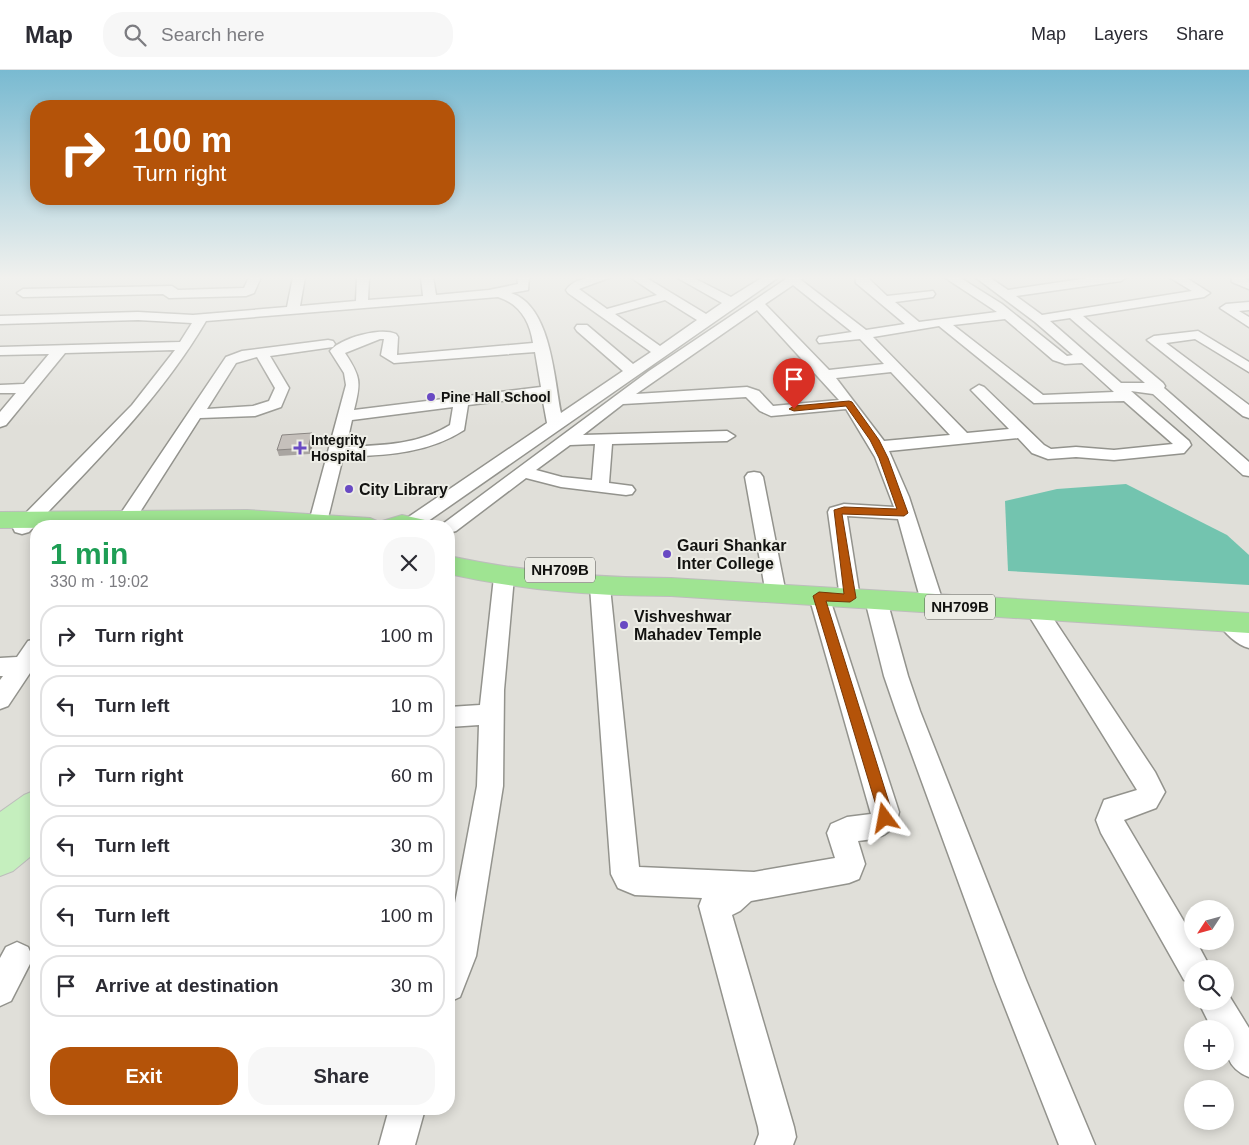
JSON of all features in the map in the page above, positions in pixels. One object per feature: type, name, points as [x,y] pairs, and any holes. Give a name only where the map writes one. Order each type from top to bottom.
[{"type":"highway","points":[[108,520],[230,517],[283,520]]},
{"type":"highway","name":"NH709B","points":[[455,552],[487,562],[626,578],[671,587]]},
{"type":"highway","name":"NH709B","points":[[455,566],[504,577],[600,587],[671,587],[933,605],[1239,622]]},
{"type":"main road","points":[[0,833],[30,810]]},
{"type":"main road","points":[[0,858],[30,835]]},
{"type":"street","points":[[18,525],[137,408],[198,327]]},
{"type":"street","points":[[537,327],[554,424]]},
{"type":"street","points":[[626,327],[666,355]]},
{"type":"street","points":[[455,523],[620,400],[666,355],[705,327]]},
{"type":"street","points":[[414,520],[632,371],[666,355],[705,327]]},
{"type":"street","points":[[782,327],[849,404],[878,447],[892,477],[933,605]]},
{"type":"street","points":[[854,327],[963,439]]},
{"type":"street","points":[[824,340],[908,327]]},
{"type":"street","points":[[951,327],[1039,400],[1121,392],[1158,386],[1089,327]]},
{"type":"street","points":[[1022,327],[1058,357],[1065,360],[1083,358]]},
{"type":"street","points":[[1049,327],[1181,443],[1182,447]]},
{"type":"street","points":[[582,328],[632,371]]},
{"type":"street","points":[[318,520],[353,381],[351,373],[337,351],[369,337],[390,335],[388,354],[394,359],[541,347]]},
{"type":"street","points":[[1249,368],[1198,335],[1154,340],[1249,412]]},
{"type":"street","points":[[126,519],[231,360],[242,355],[328,344]]},
{"type":"street","points":[[0,351],[185,346]]},
{"type":"street","points":[[0,422],[60,350]]},
{"type":"street","points":[[195,414],[255,412],[276,404],[282,388],[261,353]]},
{"type":"street","points":[[825,375],[894,367]]},
{"type":"street","points":[[0,389],[29,388]]},
{"type":"street","points":[[1150,388],[1158,391],[1249,471]]},
{"type":"street","points":[[979,390],[1038,449],[1048,454],[1076,452],[1124,455],[1182,447],[1249,451]]},
{"type":"street","points":[[344,416],[549,391]]},
{"type":"street","points":[[620,400],[747,392],[754,394],[765,408],[771,411],[849,404]]},
{"type":"street","points":[[335,452],[408,447],[432,441],[458,427],[461,401]]},
{"type":"street","points":[[878,447],[1022,434]]},
{"type":"street","points":[[567,440],[727,436]]},
{"type":"street","points":[[600,487],[604,458],[604,439]]},
{"type":"street","points":[[523,472],[561,482],[626,490]]},
{"type":"street","points":[[754,477],[776,594]]},
{"type":"street","points":[[904,513],[844,510],[837,512],[863,599],[896,676],[1011,982],[1077,1145]]},
{"type":"street","points":[[455,970],[468,919],[490,786],[492,682],[504,577]]},
{"type":"street","points":[[600,587],[625,874],[628,878],[635,881],[757,886]]},
{"type":"street","points":[[773,1145],[778,1137],[776,1127],[714,911],[716,903],[730,902],[740,890],[849,868],[851,864],[841,833],[849,829],[876,826],[883,823],[885,818],[885,812],[819,596]]},
{"type":"street","points":[[1037,610],[1152,792],[1147,799],[1114,809],[1110,820],[1115,833],[1190,960]]},
{"type":"street","points":[[1239,622],[1249,640]]},
{"type":"street","points":[[0,667],[30,656]]},
{"type":"street","points":[[0,699],[30,656]]},
{"type":"street","points":[[455,717],[492,714]]},
{"type":"street","points":[[0,990],[16,958]]},
{"type":"street","points":[[1219,1010],[1249,1060]]},
{"type":"street","points":[[396,1145],[405,1115]]},
{"type":"shaded area","points":[[1126,484],[1227,535],[1249,555],[1249,585],[1008,571],[1005,501],[1057,489]]},
{"type":"building","points":[[312,433],[308,448],[277,450],[282,435]]},
{"type":"place","name":"Pine Hall School","points":[[431,397]]},
{"type":"place","name":"Integrity Hospital","points":[[300,448]]},
{"type":"place","name":"City Library","points":[[349,489]]},
{"type":"place","name":"Gauri Shankar Inter College","points":[[667,554]]},
{"type":"place","name":"Vishveshwar Mahadev Temple","points":[[624,625]]},
{"type":"route","points":[[794,409],[849,404],[884,458],[904,513],[844,510],[837,512],[850,598],[819,596],[885,812],[885,818]]}]
